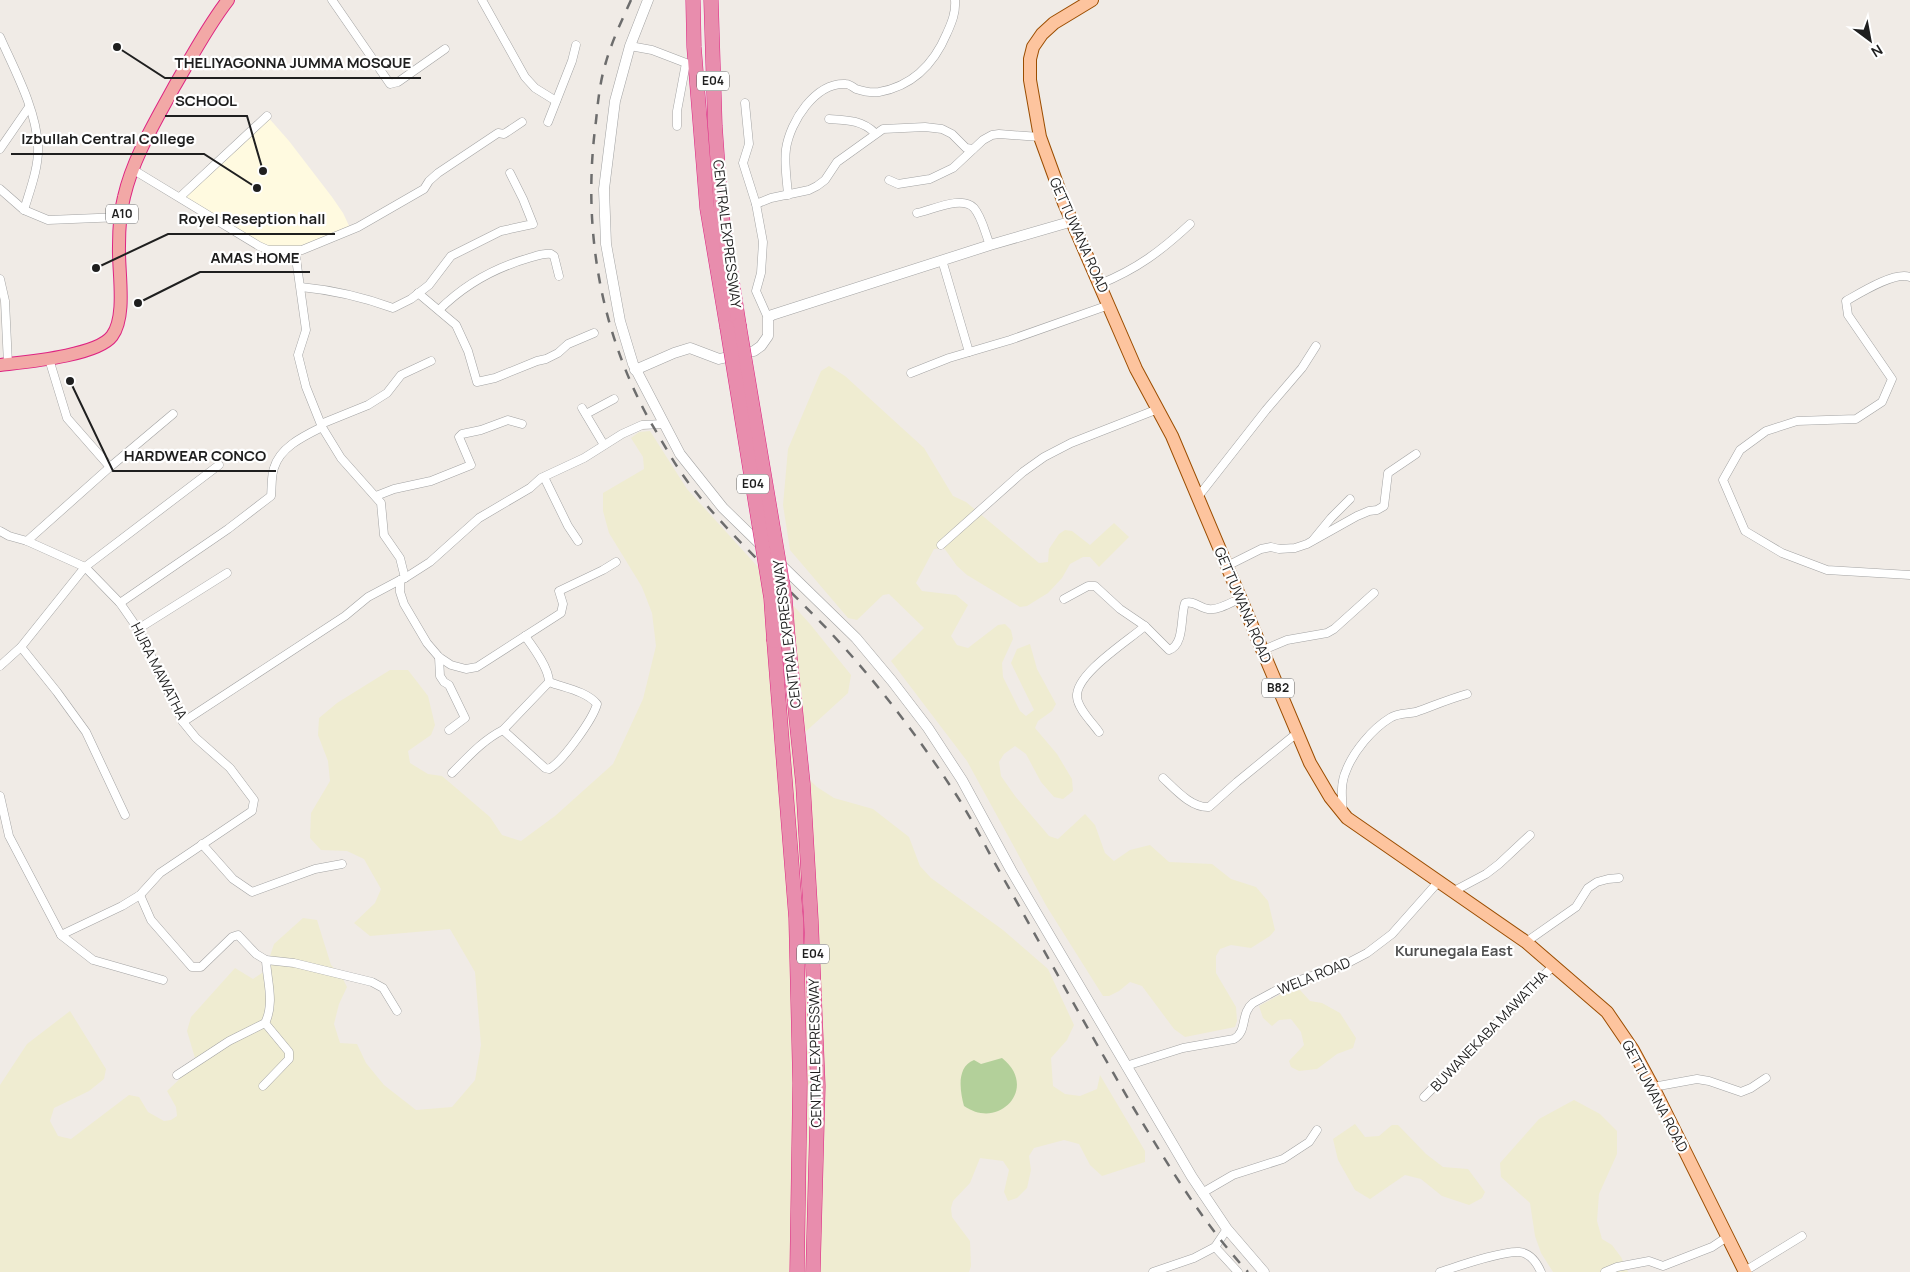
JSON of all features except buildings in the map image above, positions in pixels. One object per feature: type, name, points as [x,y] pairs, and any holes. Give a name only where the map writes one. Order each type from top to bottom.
[{"type":"highway","name":"A10","points":[[4,365],[70,354],[102,344],[111,338],[117,327],[120,311],[119,245],[124,198],[132,169],[165,103],[206,33],[228,0]]},
{"type":"highway","name":"CENTRAL EXPRESSWAY","points":[[693,0],[707,208],[733,326],[784,599],[803,784],[818,1086],[813,1272]]},
{"type":"highway","name":"CENTRAL EXPRESSWAY","points":[[710,0],[715,126],[722,210],[733,326],[771,598],[796,918],[800,1083],[797,1272]]},
{"type":"main road","name":"GETTUWANA ROAD","points":[[1092,0],[1054,23],[1042,34],[1033,47],[1030,59],[1030,80],[1040,137],[1052,173],[1136,369],[1172,436],[1197,498],[1242,598],[1297,733],[1321,784],[1344,815],[1356,825],[1526,942],[1607,1012],[1629,1044],[1653,1087],[1745,1272]]},
{"type":"street","points":[[332,0],[390,84],[398,82],[445,49]]},
{"type":"street","points":[[482,0],[525,77],[535,88],[556,101]]},
{"type":"street","points":[[648,0],[630,46],[615,101],[604,189],[606,244],[614,291],[622,329],[635,370],[662,424],[680,454],[724,508],[856,638],[928,728],[962,780],[1011,870],[1202,1192],[1227,1229],[1264,1272]]},
{"type":"street","points":[[788,195],[786,149],[791,131],[804,108],[813,97],[826,88],[846,84],[856,89],[876,92],[897,87],[910,81],[939,52],[956,11],[955,0]]},
{"type":"street","points":[[0,37],[29,107],[38,146],[36,168],[24,210]]},
{"type":"street","points":[[548,122],[576,45]]},
{"type":"street","points":[[630,46],[652,50],[686,63],[677,111],[677,126]]},
{"type":"street","points":[[635,370],[690,348],[719,359],[754,351],[761,346],[768,336],[768,318],[756,292],[761,273],[763,242],[756,204],[743,163],[749,144],[745,103]]},
{"type":"street","points":[[0,149],[29,107]]},
{"type":"street","points":[[180,197],[267,116]]},
{"type":"street","points":[[829,119],[867,125],[875,133]]},
{"type":"street","points":[[132,169],[259,246],[268,250],[295,251],[328,239],[386,212],[424,189],[429,181],[438,173],[473,149],[498,133],[504,134],[522,122]]},
{"type":"street","points":[[756,204],[771,198],[809,190],[821,183],[837,162],[883,129],[926,127],[942,129],[952,134],[966,148],[973,149]]},
{"type":"street","points":[[890,180],[898,184],[930,179],[953,168],[973,149],[992,135],[1040,137]]},
{"type":"street","points":[[301,287],[360,297],[393,308],[411,299],[438,275],[452,256],[501,231],[533,224],[523,198],[510,173]]},
{"type":"street","points":[[0,190],[24,210],[48,220],[122,217]]},
{"type":"street","points":[[917,213],[956,202],[973,206],[978,213],[990,245]]},
{"type":"street","points":[[768,318],[819,298],[1073,221]]},
{"type":"street","points":[[1100,284],[1144,263],[1167,246],[1190,224]]},
{"type":"street","points":[[295,251],[306,330],[298,355],[306,387],[322,426],[347,466],[381,503],[384,535],[400,558],[403,579],[400,592],[404,604],[427,643],[439,657],[451,665],[466,669],[477,666],[560,613],[563,604],[559,591],[616,562]]},
{"type":"street","points":[[439,310],[464,289],[491,272],[542,254],[554,256],[559,276]]},
{"type":"street","points":[[942,260],[969,352]]},
{"type":"street","points":[[1910,277],[1904,275],[1890,279],[1846,301],[1848,315],[1892,379],[1882,402],[1856,419],[1797,421],[1766,431],[1740,450],[1723,480],[1745,531],[1782,553],[1827,570],[1910,575]]},
{"type":"street","points":[[0,279],[4,301],[4,365]]},
{"type":"street","points":[[418,293],[456,325],[468,350],[477,382],[495,378],[546,359],[568,344],[594,334]]},
{"type":"street","points":[[910,373],[1109,305]]},
{"type":"street","points":[[1197,498],[1266,410],[1302,368],[1316,346]]},
{"type":"street","points":[[49,359],[67,418],[110,467]]},
{"type":"street","points":[[120,603],[228,529],[271,496],[274,468],[280,455],[300,438],[368,405],[387,393],[401,375],[431,361]]},
{"type":"street","points":[[604,445],[584,411],[614,399]]},
{"type":"street","points":[[941,545],[1023,472],[1044,457],[1070,444],[1158,409]]},
{"type":"street","points":[[27,541],[173,414]]},
{"type":"street","points":[[376,496],[394,489],[431,481],[471,465],[459,437],[462,434],[508,420],[522,424]]},
{"type":"street","points":[[183,722],[345,616],[368,598],[430,562],[478,518],[530,488],[544,477],[584,458],[642,425],[662,424]]},
{"type":"street","points":[[1227,566],[1261,549],[1271,547],[1279,549],[1295,548],[1312,541],[1357,516],[1384,506],[1388,473],[1416,454]]},
{"type":"street","points":[[1,662],[21,646],[85,566],[219,465]]},
{"type":"street","points":[[544,477],[568,526],[578,541]]},
{"type":"street","points":[[1312,541],[1350,499]]},
{"type":"street","name":"HIJRA MAWATHA","points":[[0,531],[85,566],[120,603],[138,629],[183,722],[196,738],[230,768],[254,800],[252,811],[160,874],[140,895],[122,906],[61,935]]},
{"type":"street","points":[[138,629],[227,573]]},
{"type":"street","points":[[1064,599],[1088,586],[1095,586],[1120,609],[1145,626],[1169,650],[1178,639],[1186,603],[1191,602],[1207,609],[1213,609],[1242,598]]},
{"type":"street","points":[[1262,650],[1287,640],[1327,633],[1374,593]]},
{"type":"street","points":[[1099,732],[1078,704],[1076,695],[1078,689],[1091,668],[1145,626]]},
{"type":"street","points":[[525,636],[540,660],[549,678],[549,682]]},
{"type":"street","points":[[21,646],[86,732],[125,815]]},
{"type":"street","points":[[439,657],[440,676],[450,686],[465,718],[449,730]]},
{"type":"street","points":[[452,773],[482,744],[494,734],[503,730],[549,682]]},
{"type":"street","points":[[503,730],[545,768],[549,770],[560,760],[584,727],[597,704],[593,699],[581,693],[549,682]]},
{"type":"street","points":[[1344,815],[1342,785],[1345,771],[1364,742],[1377,729],[1389,719],[1401,713],[1413,713],[1466,694]]},
{"type":"street","points":[[1163,778],[1188,800],[1204,807],[1209,807],[1297,733]]},
{"type":"street","points":[[0,796],[3,819],[9,836],[61,935],[93,960],[163,980]]},
{"type":"street","points":[[1454,891],[1500,864],[1530,835]]},
{"type":"street","points":[[202,844],[233,879],[252,892],[315,869],[342,864]]},
{"type":"street","points":[[1526,942],[1576,907],[1588,888],[1597,882],[1619,878]]},
{"type":"street","name":"WELA ROAD","points":[[1126,1066],[1183,1048],[1234,1040],[1240,1036],[1245,1014],[1248,1007],[1253,1003],[1288,984],[1344,966],[1367,953],[1392,934],[1439,881]]},
{"type":"street","points":[[140,895],[151,920],[192,966],[196,968],[201,967],[232,937],[238,935],[256,954],[266,960],[294,964],[372,982],[383,988],[397,1011]]},
{"type":"street","points":[[177,1075],[229,1041],[265,1023],[271,1000],[266,977],[266,960]]},
{"type":"street","name":"BUWANEKABA MAWATHA","points":[[1424,1097],[1554,965]]},
{"type":"street","points":[[263,1086],[290,1056],[289,1052],[265,1023]]},
{"type":"street","points":[[1653,1087],[1697,1079],[1741,1092],[1766,1078]]},
{"type":"street","points":[[1202,1192],[1233,1175],[1283,1159],[1308,1142],[1317,1130]]},
{"type":"street","points":[[1153,1272],[1194,1258],[1215,1247],[1227,1229]]},
{"type":"street","points":[[1745,1272],[1802,1236]]},
{"type":"street","points":[[1605,1272],[1617,1267],[1648,1261],[1664,1266],[1712,1247],[1727,1237]]},
{"type":"street","points":[[1215,1247],[1238,1272]]},
{"type":"street","points":[[1440,1272],[1488,1258],[1520,1252],[1530,1256],[1537,1263],[1541,1272]]},
{"type":"shaded area","points":[[267,116],[289,141],[332,197],[343,213],[351,230],[313,246],[268,250],[180,197]]},
{"type":"shaded area","points":[[829,366],[845,376],[924,448],[953,496],[966,502],[1039,563],[1048,562],[1049,549],[1059,534],[1065,530],[1072,531],[1090,545],[1114,523],[1129,537],[1099,567],[1090,557],[1083,557],[1070,564],[1062,578],[1048,593],[1027,606],[1020,607],[967,575],[957,566],[944,548],[934,549],[916,583],[922,591],[956,595],[968,605],[951,636],[957,645],[968,648],[998,625],[1005,624],[1011,630],[1013,639],[1002,663],[1003,677],[1020,711],[1026,716],[1034,710],[1011,663],[1017,649],[1030,644],[1037,669],[1056,704],[1052,711],[1038,721],[1035,728],[1057,754],[1072,779],[1073,791],[1063,799],[1054,797],[1041,782],[1026,754],[1015,746],[1004,754],[999,762],[1001,776],[1015,796],[1049,836],[1058,839],[1085,814],[1095,825],[1105,853],[1114,861],[1130,850],[1150,845],[1169,862],[1212,864],[1231,879],[1256,887],[1268,901],[1275,930],[1270,936],[1251,948],[1231,945],[1220,949],[1216,956],[1216,973],[1236,1007],[1237,1021],[1235,1027],[1185,1037],[1174,1029],[1142,986],[1130,982],[1119,991],[1109,996],[1103,996],[1047,907],[967,761],[891,661],[924,628],[889,594],[883,595],[857,620],[848,618],[790,550],[783,505],[788,449],[821,371]]},
{"type":"shaded area","points":[[650,431],[687,489],[810,624],[851,675],[848,693],[802,735],[795,766],[817,787],[834,798],[873,809],[909,837],[920,866],[931,878],[1003,930],[1048,969],[1074,1025],[1067,1040],[1051,1058],[1053,1086],[1065,1094],[1080,1096],[1097,1089],[1100,1075],[1145,1151],[1145,1162],[1102,1176],[1090,1165],[1079,1144],[1064,1140],[1034,1148],[1029,1156],[1031,1170],[1027,1188],[1017,1198],[1008,1201],[1004,1192],[1009,1170],[1003,1161],[980,1158],[970,1183],[953,1201],[951,1208],[952,1217],[970,1241],[971,1266],[969,1272],[0,1272],[0,1085],[27,1044],[70,1011],[106,1069],[104,1079],[89,1091],[54,1108],[50,1121],[58,1136],[71,1139],[129,1095],[139,1097],[148,1112],[164,1121],[171,1120],[177,1116],[176,1107],[167,1091],[187,1072],[195,1058],[187,1031],[191,1017],[235,968],[253,979],[265,971],[274,944],[303,918],[317,920],[331,965],[341,975],[347,987],[339,1004],[334,1024],[340,1043],[357,1044],[366,1063],[384,1085],[416,1110],[452,1107],[475,1080],[481,1045],[475,972],[450,929],[370,936],[354,923],[375,903],[381,889],[364,859],[347,851],[321,850],[310,838],[311,813],[330,781],[328,761],[318,735],[319,718],[337,703],[390,670],[408,670],[428,696],[435,725],[431,735],[408,751],[410,763],[428,774],[442,776],[490,817],[502,835],[521,841],[555,816],[613,764],[643,699],[656,646],[652,613],[642,587],[609,533],[603,511],[603,493],[644,469],[643,457],[631,438],[639,432]]},
{"type":"shaded area","points":[[1300,990],[1310,1001],[1322,1003],[1340,1013],[1356,1038],[1353,1048],[1337,1054],[1317,1069],[1299,1071],[1291,1067],[1289,1061],[1304,1045],[1301,1032],[1291,1019],[1279,1020],[1272,1026],[1263,1018],[1259,1006],[1287,991]]},
{"type":"shaded area","points":[[1574,1100],[1600,1114],[1617,1131],[1617,1154],[1599,1194],[1597,1221],[1602,1239],[1612,1245],[1621,1257],[1628,1272],[1553,1272],[1541,1253],[1535,1236],[1530,1203],[1501,1177],[1500,1163],[1539,1119]]},
{"type":"shaded area","points":[[1355,1124],[1365,1137],[1379,1136],[1392,1125],[1398,1125],[1426,1154],[1443,1167],[1468,1169],[1485,1192],[1482,1198],[1469,1205],[1442,1196],[1421,1179],[1405,1175],[1370,1199],[1355,1190],[1338,1160],[1333,1139]]},
{"type":"green space","points":[[1002,1058],[1012,1069],[1017,1081],[1016,1093],[1010,1102],[1002,1109],[990,1113],[977,1112],[964,1106],[961,1080],[964,1068],[974,1060],[981,1064]]},
{"type":"railway","points":[[631,0],[611,46],[604,69],[592,160],[591,199],[599,276],[607,314],[618,351],[633,388],[651,423],[691,486],[741,543],[847,650],[881,690],[928,753],[969,815],[995,864],[1159,1150],[1201,1213],[1248,1272]]},
{"type":"place","name":"THELIYAGONNA JUMMA MOSQUE","points":[[117,47]]},
{"type":"place","name":"SCHOOL","points":[[263,171]]},
{"type":"place","name":"Izbullah Central College","points":[[257,188]]},
{"type":"place","name":"Royel Reseption hall","points":[[96,268]]},
{"type":"place","name":"AMAS HOME","points":[[138,303]]},
{"type":"place","name":"HARDWEAR CONCO","points":[[70,381]]},
{"type":"district","name":"Kurunegala East","points":[[1454,951]]}]
